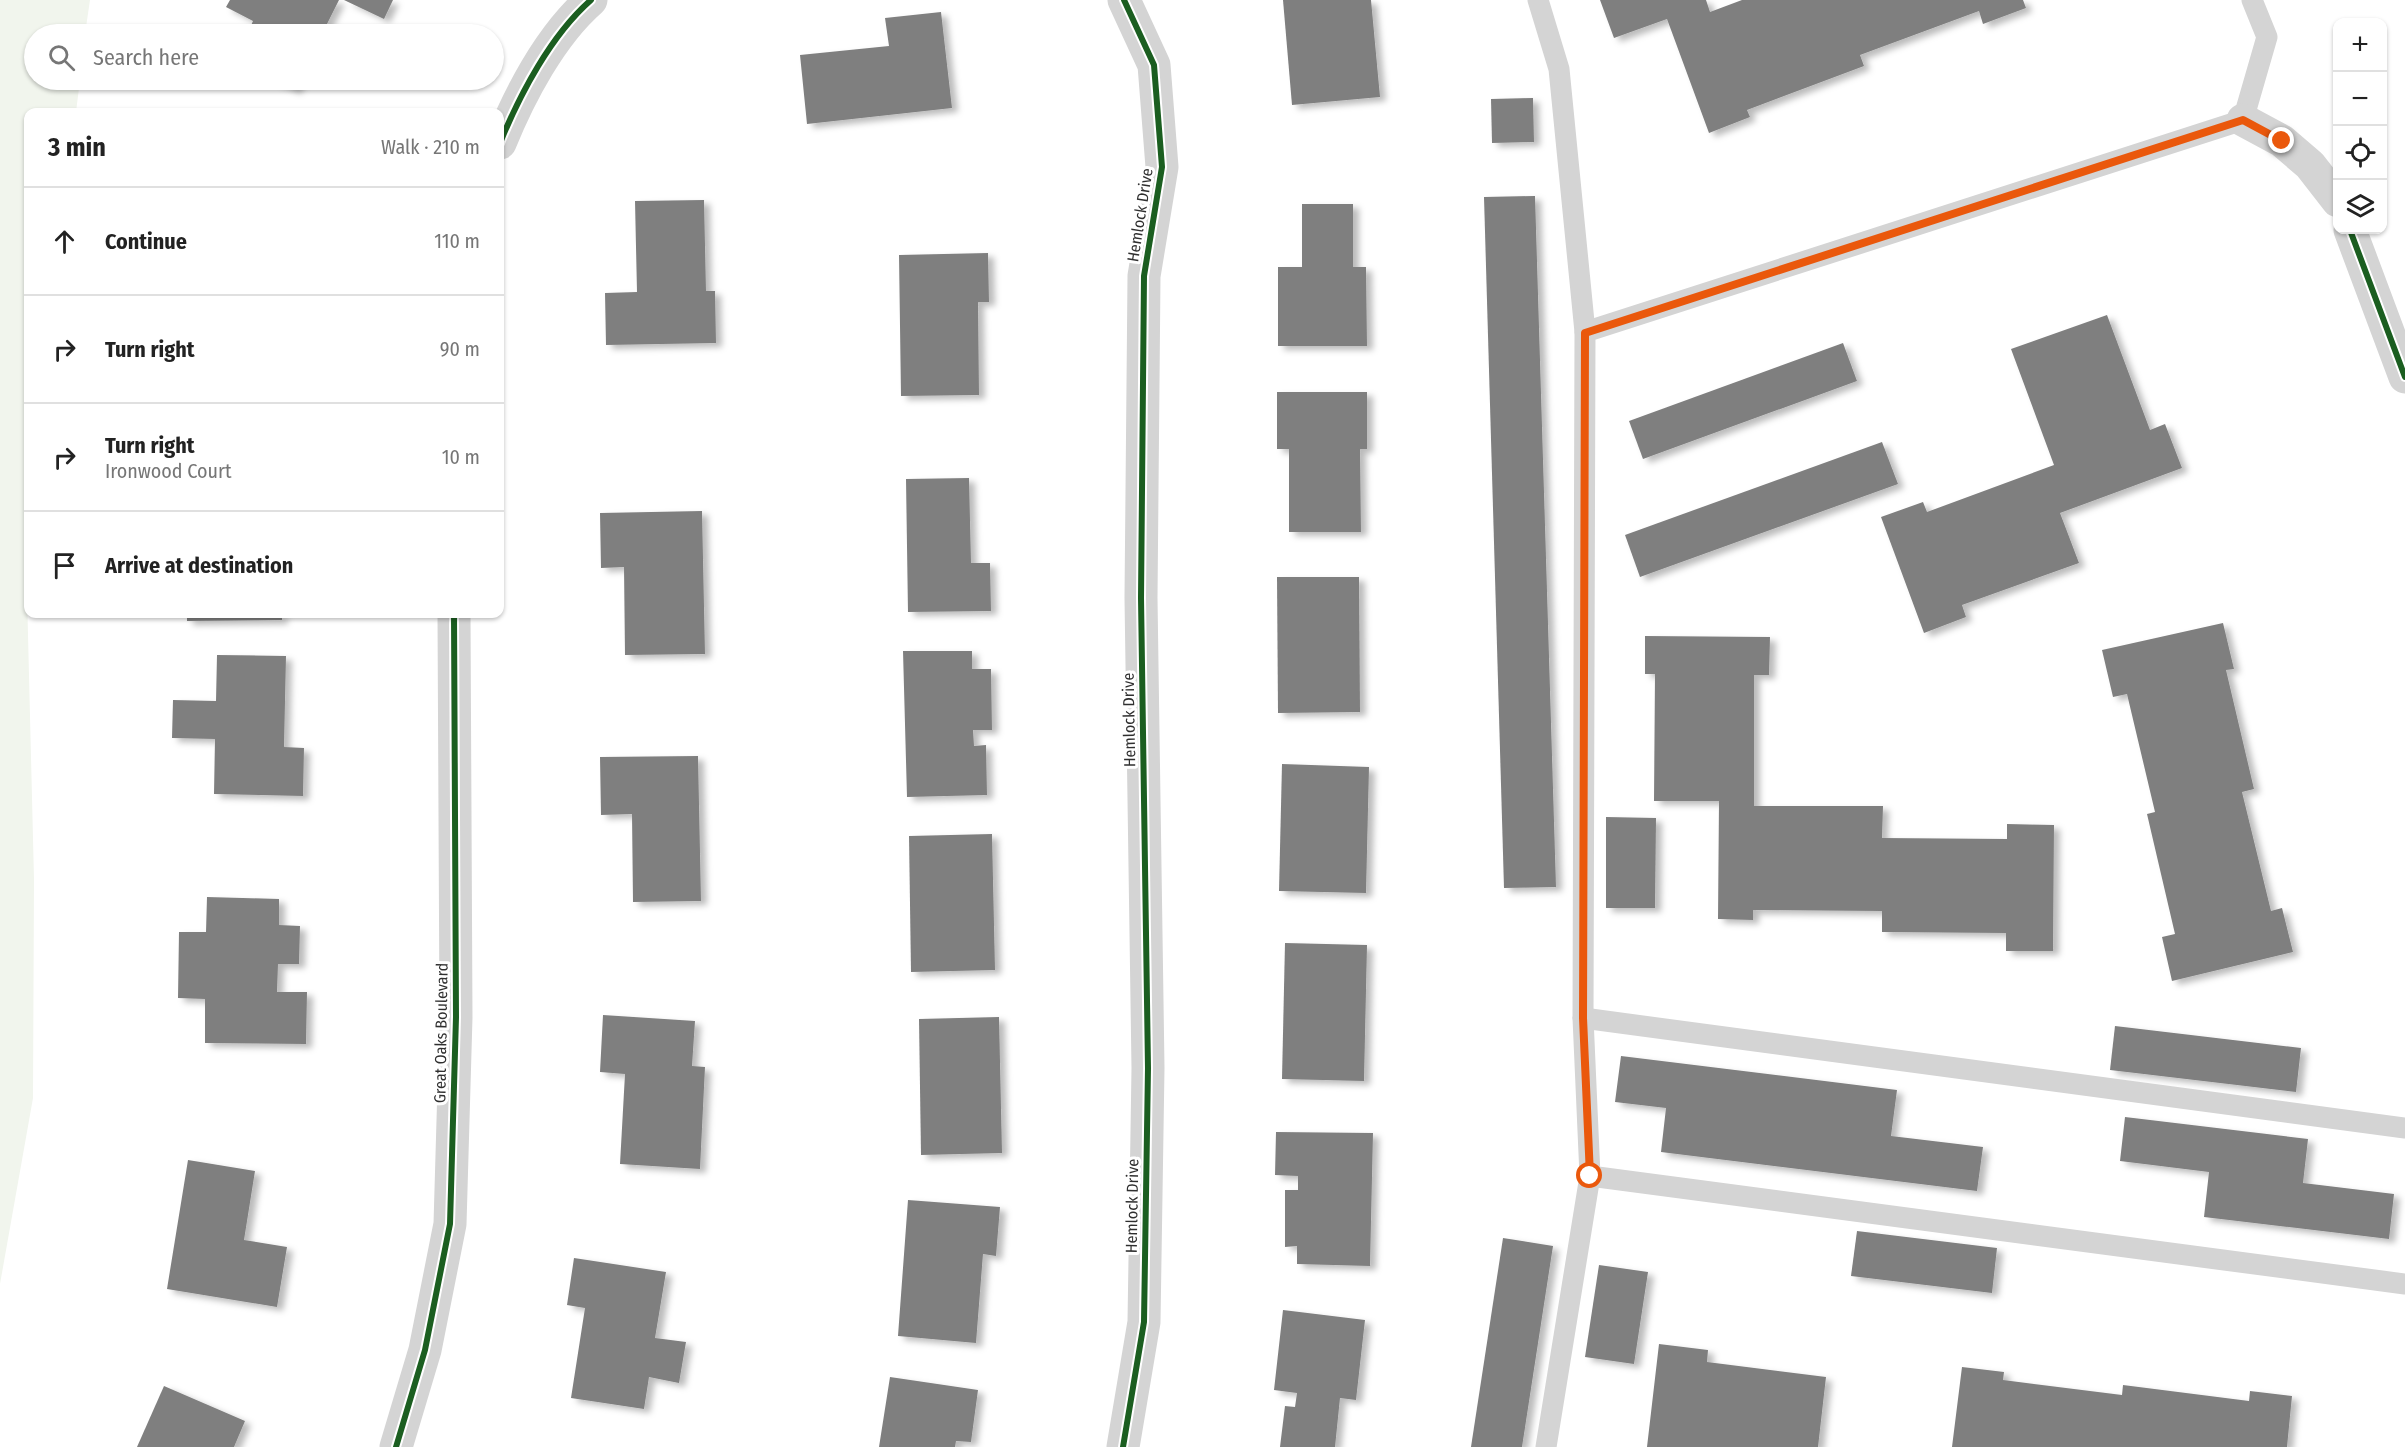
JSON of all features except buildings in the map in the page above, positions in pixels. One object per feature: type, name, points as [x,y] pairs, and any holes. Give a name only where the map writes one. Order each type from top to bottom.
[{"type":"street","points":[[504,134],[520,96],[574,15],[591,0]]},
{"type":"street","name":"Hemlock Drive","points":[[1123,1447],[1144,1322],[1148,1068],[1141,598],[1144,276],[1162,167],[1154,65],[1124,0]]},
{"type":"street","points":[[2243,120],[2282,141],[2310,165],[2333,196]]},
{"type":"street","points":[[2351,234],[2405,377]]},
{"type":"street","name":"Great Oaks Boulevard","points":[[396,1447],[425,1350],[450,1224],[456,1017],[454,618]]},
{"type":"lane","points":[[1538,0],[1558,69],[1585,333],[1583,1018],[1590,1176],[1546,1447]]},
{"type":"lane","points":[[1585,333],[2243,120],[2267,37],[2252,0]]},
{"type":"lane","points":[[1583,1018],[2405,1128]]},
{"type":"lane","points":[[1590,1176],[2405,1284]]},
{"type":"shaded area","points":[[0,0],[90,0],[86,24],[24,24],[24,90],[79,90],[76,108],[24,108],[24,618],[28,618],[34,879],[33,1098],[0,1284]]},
{"type":"cycle path","points":[[504,134],[538,66],[563,30],[591,0]]},
{"type":"cycle path","points":[[1123,1447],[1144,1322],[1148,1068],[1141,598],[1144,276],[1162,167],[1154,65],[1124,0]]},
{"type":"cycle path","points":[[2351,234],[2405,377]]},
{"type":"cycle path","points":[[396,1447],[425,1350],[450,1224],[456,1017],[454,618]]},
{"type":"route","points":[[1590,1176],[1583,1018],[1585,333],[2243,120],[2282,141]]}]
